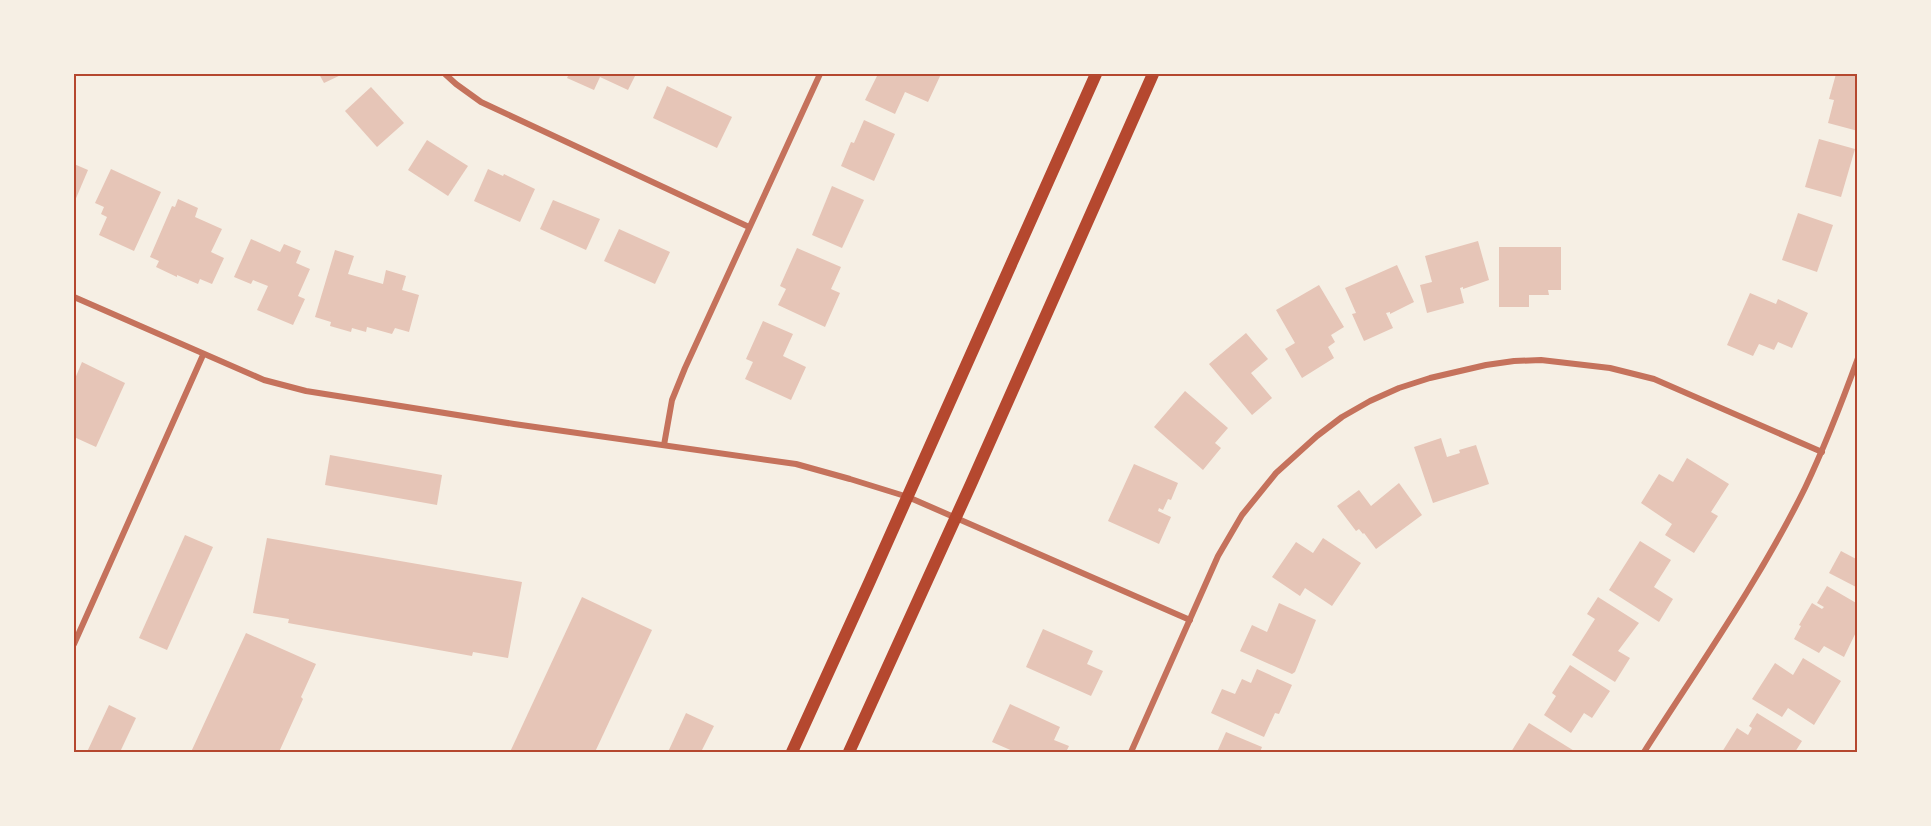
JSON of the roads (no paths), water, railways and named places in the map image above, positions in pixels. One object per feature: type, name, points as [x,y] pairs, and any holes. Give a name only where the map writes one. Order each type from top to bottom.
[{"type":"main road","points":[[792,753],[1096,74]]},
{"type":"main road","points":[[849,753],[1153,74]]},
{"type":"street","points":[[445,74],[481,102],[748,227]]},
{"type":"street","points":[[664,445],[672,400],[748,227],[819,74]]},
{"type":"street","points":[[74,297],[264,381],[306,391],[504,423],[796,464],[908,497],[1190,620]]},
{"type":"street","points":[[74,644],[203,355]]},
{"type":"street","points":[[1644,753],[1766,561],[1822,452],[1857,358]]},
{"type":"street","points":[[1131,753],[1224,546],[1242,515],[1276,473],[1317,436],[1342,417],[1389,392],[1430,378],[1514,361],[1541,360],[1610,368],[1654,379],[1822,452]]}]
